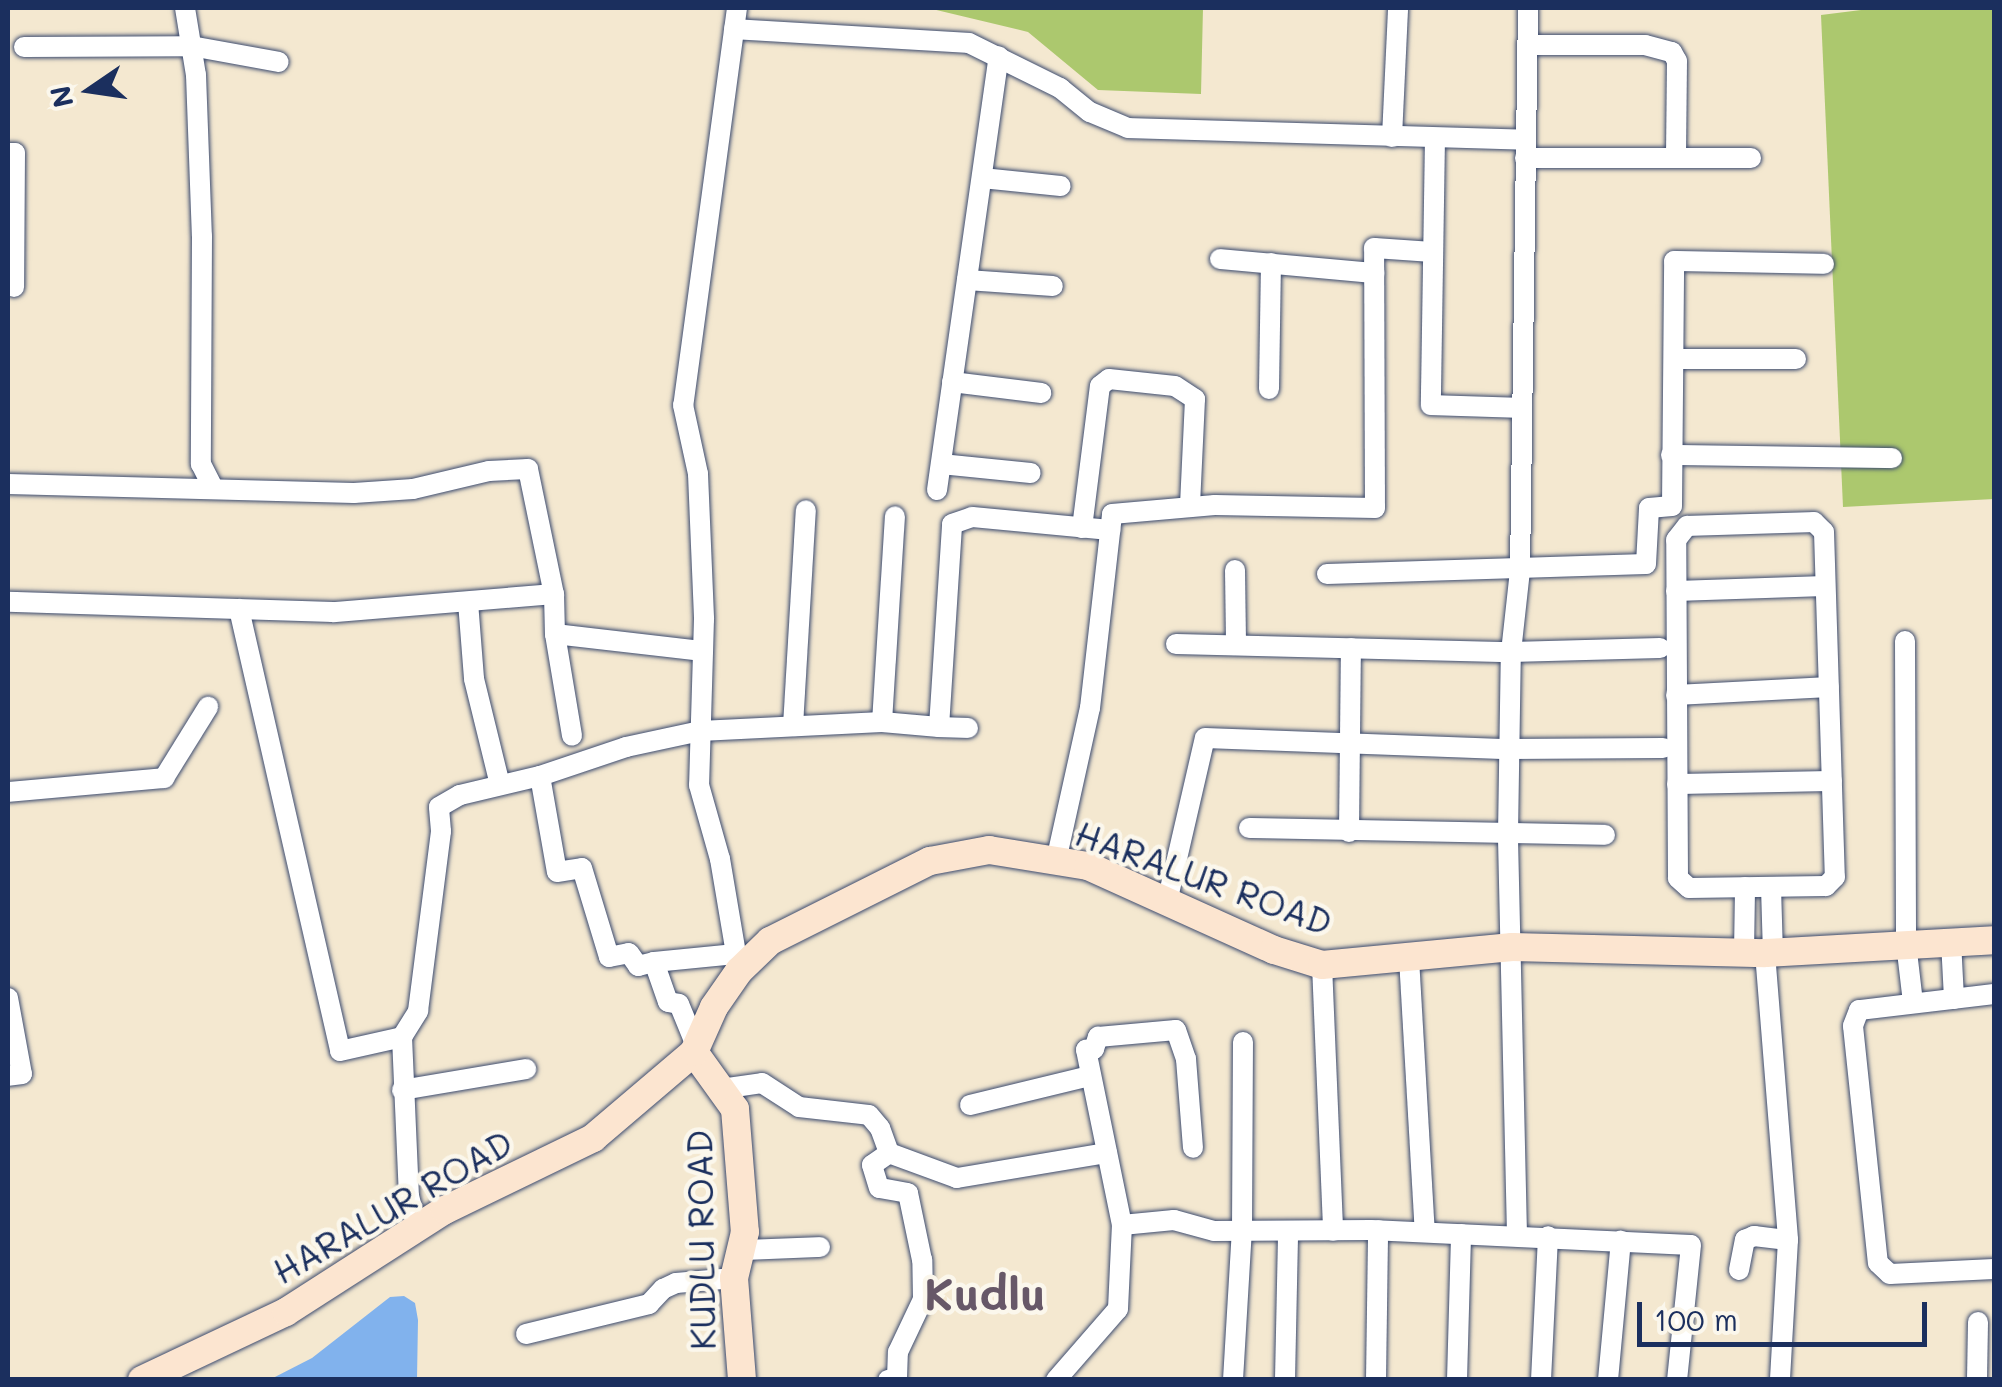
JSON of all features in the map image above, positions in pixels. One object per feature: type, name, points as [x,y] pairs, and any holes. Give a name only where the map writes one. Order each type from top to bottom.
[{"type":"street","points":[[185,8],[191,46],[202,236],[202,464],[214,490]]},
{"type":"street","points":[[540,776],[557,872],[582,868],[609,957],[628,953],[638,966],[654,962],[738,963],[720,860],[699,785],[702,651],[698,474],[683,405],[737,8]]},
{"type":"street","points":[[1392,137],[1398,8]]},
{"type":"street","points":[[1517,1236],[1508,834],[1511,652],[1520,571],[1528,8]]},
{"type":"street","points":[[734,29],[969,44],[1060,88],[1090,112],[1128,128],[1435,138],[1525,149],[1751,158]]},
{"type":"street","points":[[1527,45],[1645,44],[1672,52],[1677,61],[1676,158]]},
{"type":"street","points":[[24,47],[191,46],[279,62]]},
{"type":"street","points":[[937,490],[999,56]]},
{"type":"street","points":[[1435,138],[1431,405],[1522,408]]},
{"type":"street","points":[[8,152],[15,152],[14,287]]},
{"type":"street","points":[[982,178],[1061,186]]},
{"type":"street","points":[[1056,861],[1090,708],[1112,514],[1190,507],[1376,508],[1374,248],[1434,252]]},
{"type":"street","points":[[1220,259],[1374,273]]},
{"type":"street","points":[[1327,574],[1520,571],[1646,564],[1649,508],[1672,506],[1674,261],[1824,264]]},
{"type":"street","points":[[1270,389],[1271,263]]},
{"type":"street","points":[[967,280],[1053,286]]},
{"type":"street","points":[[1674,360],[1796,360]]},
{"type":"street","points":[[1082,528],[1100,386],[1109,379],[1175,386],[1195,399],[1190,507]]},
{"type":"street","points":[[952,382],[1041,393]]},
{"type":"street","points":[[1671,455],[1892,458]]},
{"type":"street","points":[[941,464],[1031,473]]},
{"type":"street","points":[[8,484],[354,493],[413,489],[489,470],[528,468],[554,594],[556,634],[572,736]]},
{"type":"street","points":[[793,726],[806,510]]},
{"type":"street","points":[[882,722],[895,516]]},
{"type":"street","points":[[939,727],[952,524],[972,517],[1110,530]]},
{"type":"street","points":[[1814,522],[1824,532],[1832,884],[1682,885],[1676,784],[1676,592],[1676,540],[1687,526],[1814,522]]},
{"type":"street","points":[[1235,570],[1236,645]]},
{"type":"street","points":[[1676,592],[1825,586]]},
{"type":"street","points":[[8,602],[333,612],[554,594]]},
{"type":"street","points":[[468,602],[474,679],[500,785]]},
{"type":"street","points":[[240,609],[340,1052],[402,1037]]},
{"type":"street","points":[[556,634],[702,651]]},
{"type":"street","points":[[1905,641],[1906,943],[1914,1003]]},
{"type":"street","points":[[1176,644],[1511,652],[1660,648]]},
{"type":"street","points":[[1349,832],[1351,648]]},
{"type":"street","points":[[1676,695],[1829,687]]},
{"type":"street","points":[[8,792],[164,778],[208,707]]},
{"type":"street","points":[[417,1227],[409,1196],[402,1037],[418,1011],[441,832],[440,807],[460,795],[540,776],[626,747],[700,731],[882,722],[968,728]]},
{"type":"street","points":[[1167,902],[1205,738],[1509,749],[1663,748]]},
{"type":"street","points":[[1676,784],[1832,781]]},
{"type":"street","points":[[1249,828],[1605,836]]},
{"type":"street","name":"HARALUR ROAD","points":[[142,1380],[286,1312],[417,1227],[593,1138],[694,1047],[738,963],[770,941],[930,861],[989,850],[1088,866],[1274,950],[1322,965],[1512,947],[1761,953],[1994,940]]},
{"type":"street","points":[[1761,953],[1771,886]]},
{"type":"street","points":[[1745,887],[1761,953],[1788,1240],[1780,1380]]},
{"type":"street","points":[[1951,941],[1954,998]]},
{"type":"street","points":[[1409,958],[1425,1232]]},
{"type":"street","points":[[654,962],[668,1002],[679,1004],[694,1047]]},
{"type":"street","points":[[1322,965],[1332,1231]]},
{"type":"street","points":[[1994,994],[1859,1010],[1854,1026],[1878,1263],[1890,1274],[1994,1269]]},
{"type":"street","points":[[8,998],[22,1074],[8,1076]]},
{"type":"street","points":[[1056,1380],[1118,1310],[1122,1225],[1086,1050],[1094,1049],[1098,1037],[1160,1028],[1176,1030],[1186,1058],[1194,1148]]},
{"type":"street","points":[[1233,1380],[1242,1230],[1243,1042]]},
{"type":"street","name":"KUDLU ROAD","points":[[694,1047],[735,1109],[742,1380]]},
{"type":"street","points":[[402,1090],[526,1069]]},
{"type":"street","points":[[970,1105],[1090,1076]]},
{"type":"street","points":[[721,1089],[762,1082],[798,1107],[868,1115],[880,1128],[889,1153]]},
{"type":"street","points":[[889,1153],[957,1178],[1107,1152]]},
{"type":"street","points":[[888,1380],[897,1378],[898,1352],[920,1314],[923,1299],[922,1260],[908,1193],[879,1188],[872,1165],[889,1153]]},
{"type":"street","points":[[1122,1225],[1174,1220],[1214,1231],[1378,1230],[1691,1245],[1678,1380]]},
{"type":"street","points":[[1376,1380],[1378,1230]]},
{"type":"street","points":[[1285,1380],[1288,1232]]},
{"type":"street","points":[[1457,1380],[1461,1234]]},
{"type":"street","points":[[1541,1380],[1548,1236]]},
{"type":"street","points":[[1740,1270],[1745,1240],[1754,1236],[1788,1240]]},
{"type":"street","points":[[1608,1380],[1622,1241]]},
{"type":"street","points":[[526,1334],[649,1304],[663,1289],[676,1283],[738,1264],[820,1247]]},
{"type":"street","points":[[1977,1380],[1978,1322]]},
{"type":"green space","points":[[928,8],[1203,8],[1201,94],[1098,90],[1028,32]]},
{"type":"green space","points":[[1877,8],[1994,8],[1994,499],[1843,507],[1821,15]]},
{"type":"water","points":[[404,1296],[415,1303],[418,1320],[417,1379],[271,1379],[312,1358],[390,1297]]},
{"type":"district","name":"Kudlu","points":[[985,1293]]}]
